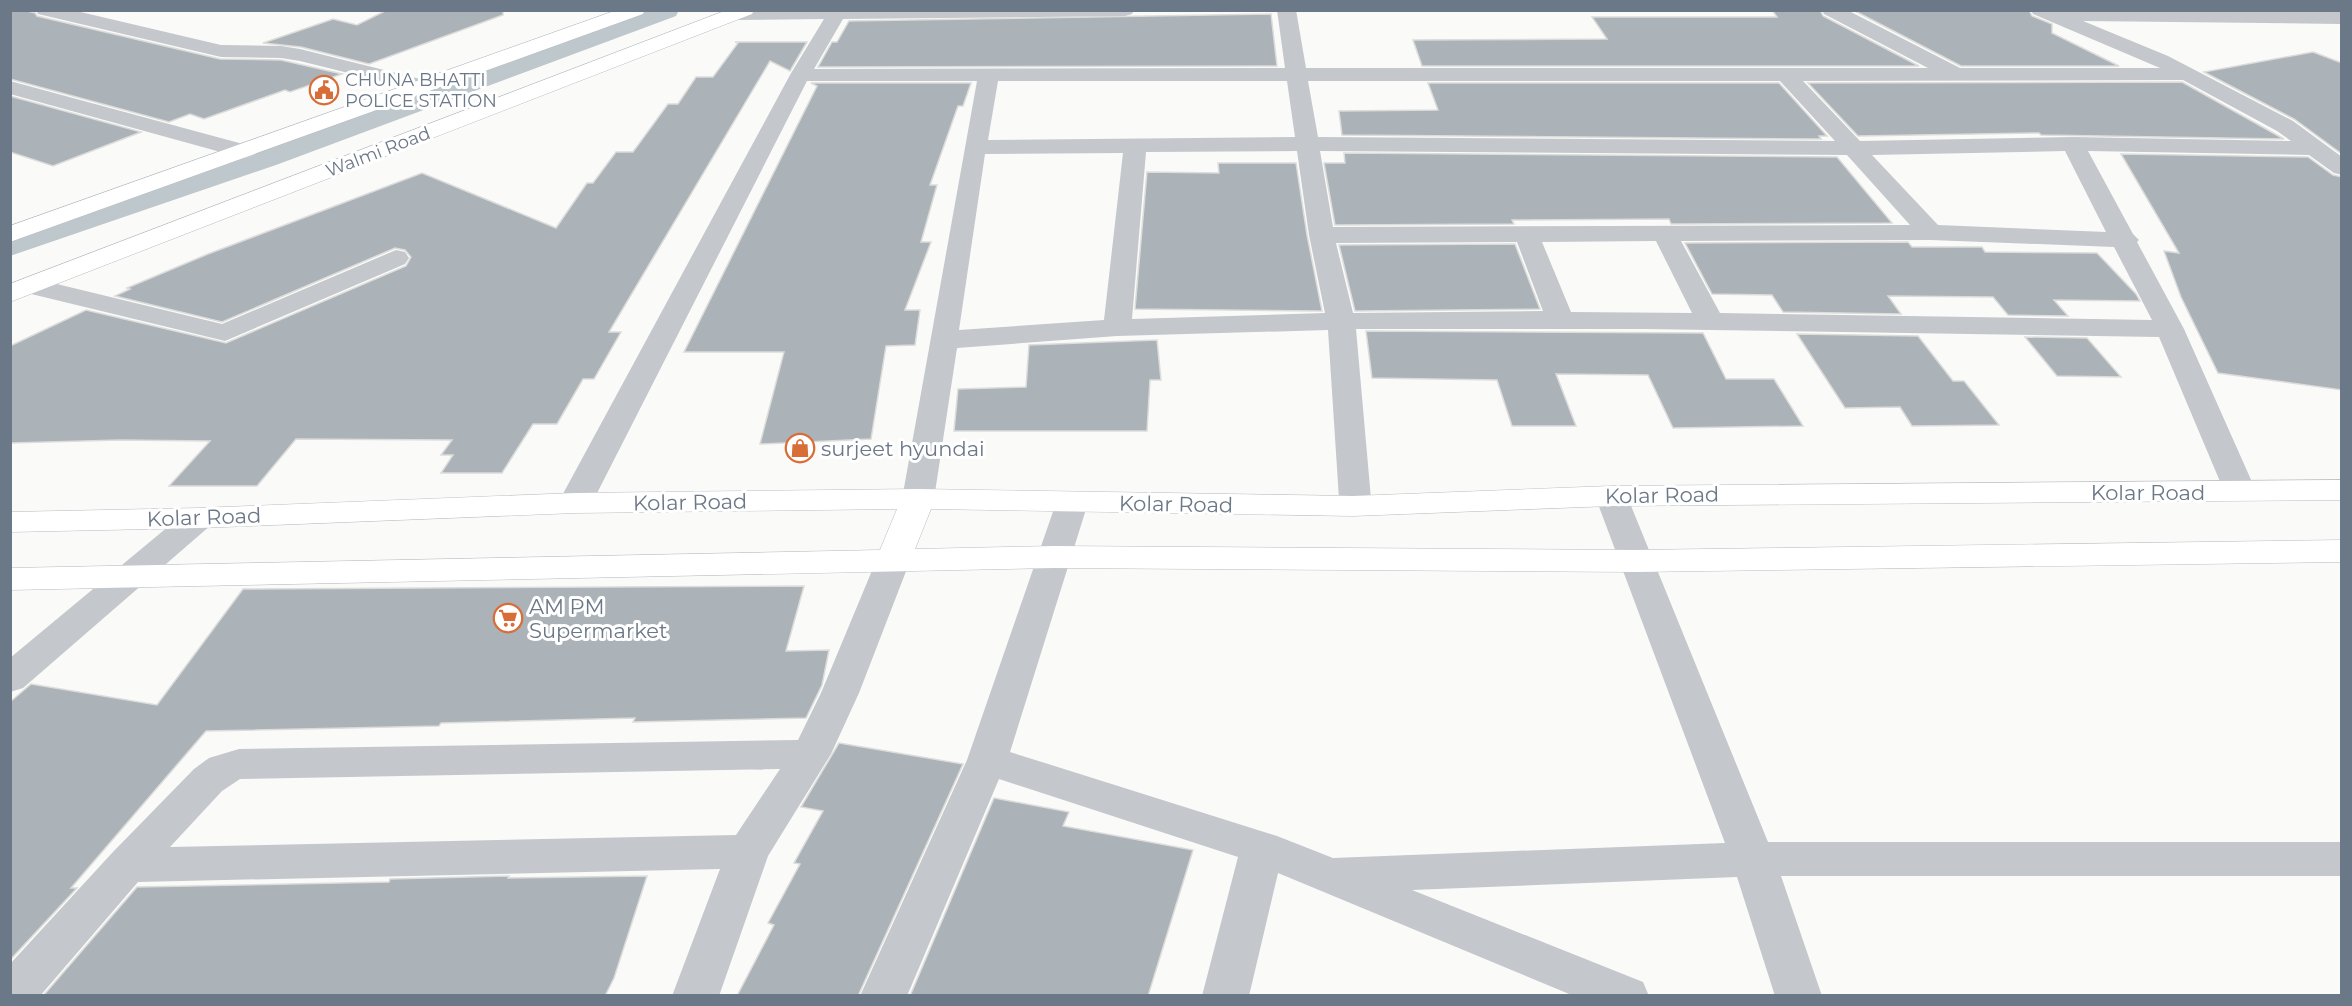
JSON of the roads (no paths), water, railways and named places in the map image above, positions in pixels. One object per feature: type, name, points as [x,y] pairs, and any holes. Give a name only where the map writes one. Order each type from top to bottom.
[{"type":"main road","points":[[10,235],[636,10]]},
{"type":"main road","name":"Walmi Road","points":[[21,290],[741,12]]},
{"type":"main road","name":"Kolar Road","points":[[10,522],[199,518],[575,503],[918,499],[1353,506],[1611,495],[2342,490]]},
{"type":"main road","points":[[893,561],[918,499]]},
{"type":"main road","points":[[10,579],[1054,557],[1636,561],[2342,551]]},
{"type":"street","points":[[45,10],[221,51],[281,52],[300,55],[425,86]]},
{"type":"street","points":[[741,12],[1125,10]]},
{"type":"street","points":[[1286,10],[1322,235],[1341,322],[1355,499],[1353,506]]},
{"type":"street","points":[[1831,10],[1956,75]]},
{"type":"street","points":[[575,503],[800,75],[837,13]]},
{"type":"street","points":[[2045,13],[2233,13],[2342,18]]},
{"type":"street","points":[[2045,13],[2161,60],[2285,126],[2342,168]]},
{"type":"street","points":[[800,75],[2187,74]]},
{"type":"street","points":[[918,499],[975,147],[989,75]]},
{"type":"street","points":[[1786,75],[1931,232]]},
{"type":"street","points":[[10,87],[246,152]]},
{"type":"street","points":[[975,147],[1307,144],[1854,148],[2073,144],[2317,148]]},
{"type":"street","points":[[2073,144],[2126,240],[2170,329],[2240,491]]},
{"type":"street","points":[[1117,328],[1135,146]]},
{"type":"street","points":[[1322,235],[1931,232],[2126,240]]},
{"type":"street","points":[[1665,234],[1711,323]]},
{"type":"street","points":[[1527,235],[1561,321]]},
{"type":"street","points":[[21,290],[225,333],[396,258]]},
{"type":"street","points":[[945,340],[1117,328],[1341,322],[1561,321],[2170,329]]},
{"type":"street","points":[[1611,495],[1753,859],[1800,996]]},
{"type":"street","points":[[883,996],[987,760],[1072,503]]},
{"type":"street","points":[[10,679],[199,518]]},
{"type":"street","points":[[695,996],[748,852],[811,754],[840,693],[893,561]]},
{"type":"street","points":[[11,996],[127,865],[208,780],[223,769],[239,764],[811,754]]},
{"type":"street","points":[[987,760],[1262,848],[1626,996]]},
{"type":"street","points":[[1225,996],[1262,848]]},
{"type":"street","points":[[127,865],[748,852]]},
{"type":"street","points":[[1330,876],[1753,859],[2342,859]]},
{"type":"waterway","points":[[10,245],[264,158],[666,10]]},
{"type":"place","name":"CHUNA BHATTI POLICE STATION","points":[[324,90]]},
{"type":"place","name":"surjeet hyundai","points":[[800,448]]},
{"type":"place","name":"AM PM Supermarket","points":[[508,618]]}]
